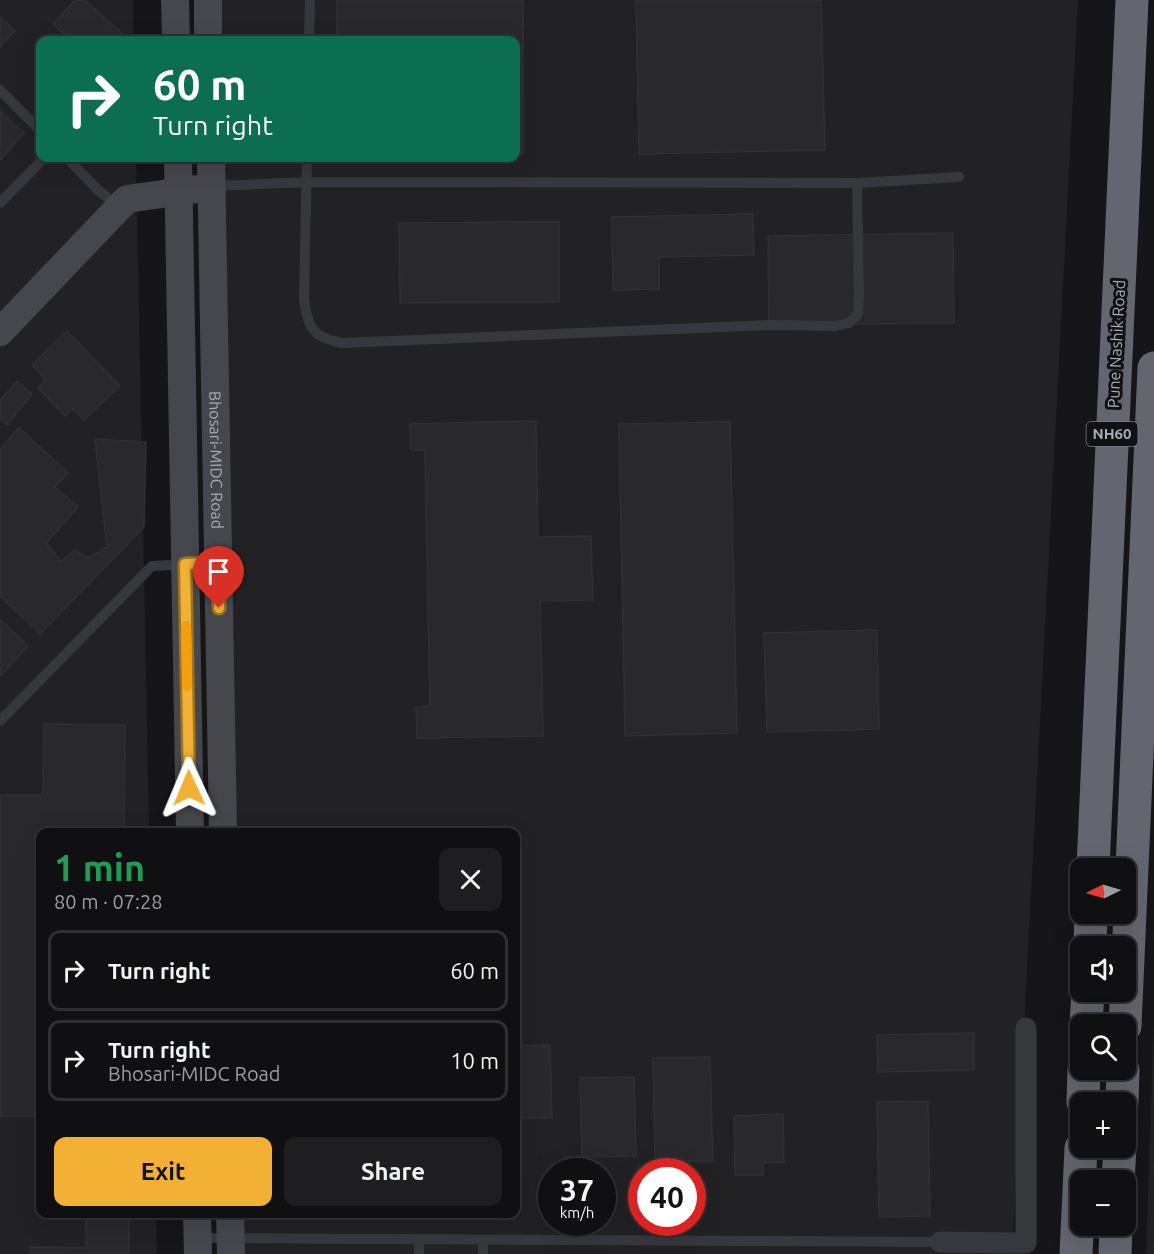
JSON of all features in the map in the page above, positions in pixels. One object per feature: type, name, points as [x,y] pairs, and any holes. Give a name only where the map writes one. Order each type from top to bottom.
[{"type":"highway","name":"Pune Nashik Road","points":[[1093,858],[1132,0]]},
{"type":"highway","name":"NH60","points":[[1126,1014],[1154,368]]},
{"type":"highway","points":[[1076,1254],[1081,1158]]},
{"type":"highway","points":[[1115,1254],[1116,1236]]},
{"type":"street","points":[[175,0],[176,36]]},
{"type":"street","points":[[208,0],[208,36]]},
{"type":"street","name":"Bhosari-MIDC Road","points":[[178,162],[190,828]]},
{"type":"street","name":"Bhosari-MIDC Road","points":[[211,162],[223,828]]},
{"type":"street","points":[[0,332],[127,199],[211,186]]},
{"type":"street","points":[[940,1242],[1026,1243],[1026,1028]]},
{"type":"lane","points":[[309,36],[310,0]]},
{"type":"lane","points":[[0,90],[36,126]]},
{"type":"lane","points":[[0,203],[40,162]]},
{"type":"lane","points":[[71,162],[98,190],[119,207]]},
{"type":"lane","points":[[307,162],[304,299],[306,316],[314,331],[324,339],[342,342],[769,325],[836,326],[849,323],[858,314],[857,183]]},
{"type":"lane","points":[[211,186],[306,182],[857,183],[959,177]]},
{"type":"lane","points":[[0,721],[152,566],[218,563]]},
{"type":"lane","points":[[198,1235],[419,1240],[940,1242]]},
{"type":"lane","points":[[419,1240],[419,1254]]},
{"type":"lane","points":[[483,1240],[483,1254]]},
{"type":"shaded area","points":[[0,0],[133,0],[133,36],[36,36],[36,162],[136,162],[149,828],[36,828],[36,1218],[156,1218],[157,1254],[0,1254]]},
{"type":"shaded area","points":[[207,0],[1078,0],[1012,1254],[240,1254],[239,1218],[520,1218],[520,828],[229,828],[211,162],[520,162],[520,36],[208,36]]},
{"type":"shaded area","points":[[1154,1018],[1154,1254],[1146,1254]]},
{"type":"building","points":[[75,0],[85,0],[125,36],[66,36],[53,24]]},
{"type":"building","points":[[337,0],[523,0],[524,153],[520,153],[520,36],[337,36]]},
{"type":"building","points":[[636,0],[821,0],[825,150],[639,154]]},
{"type":"building","points":[[0,17],[15,31],[0,47]]},
{"type":"building","points":[[0,111],[24,133],[0,160]]},
{"type":"building","points":[[753,214],[754,255],[659,257],[659,289],[613,290],[612,217]]},
{"type":"building","points":[[559,222],[559,302],[400,303],[399,223]]},
{"type":"building","points":[[953,233],[954,323],[769,325],[768,236]]},
{"type":"building","points":[[67,331],[120,386],[84,420],[73,408],[65,416],[38,388],[46,380],[32,365]]},
{"type":"building","points":[[17,381],[32,394],[7,425],[0,419],[0,401]]},
{"type":"building","points":[[536,421],[538,537],[591,536],[593,600],[540,601],[543,736],[417,738],[416,707],[430,706],[425,450],[411,450],[410,424]]},
{"type":"building","points":[[730,422],[737,733],[625,736],[619,424]]},
{"type":"building","points":[[19,428],[68,473],[55,487],[78,507],[46,543],[61,561],[75,550],[88,558],[107,547],[95,439],[146,442],[144,527],[40,634],[0,596],[0,449]]},
{"type":"building","points":[[0,619],[28,646],[0,676]]},
{"type":"building","points":[[877,630],[879,729],[767,732],[764,633]]},
{"type":"building","points":[[44,724],[125,725],[124,828],[36,828],[36,1116],[0,1116],[0,795],[43,795]]},
{"type":"building","points":[[974,1033],[974,1070],[878,1072],[877,1035]]},
{"type":"building","points":[[550,1045],[552,1118],[520,1118],[520,1046]]},
{"type":"building","points":[[710,1057],[713,1161],[706,1161],[706,1158],[655,1158],[653,1058]]},
{"type":"building","points":[[634,1077],[636,1156],[582,1157],[580,1078]]},
{"type":"building","points":[[928,1101],[930,1216],[879,1217],[877,1102]]},
{"type":"building","points":[[783,1114],[784,1162],[763,1163],[763,1175],[735,1175],[734,1116]]},
{"type":"building","points":[[86,1218],[129,1218],[129,1254],[30,1254],[30,1247],[86,1248]]},
{"type":"slow traffic","points":[[186,626],[187,686]]},
{"type":"route","points":[[189,788],[185,564],[218,563],[219,608]]}]
